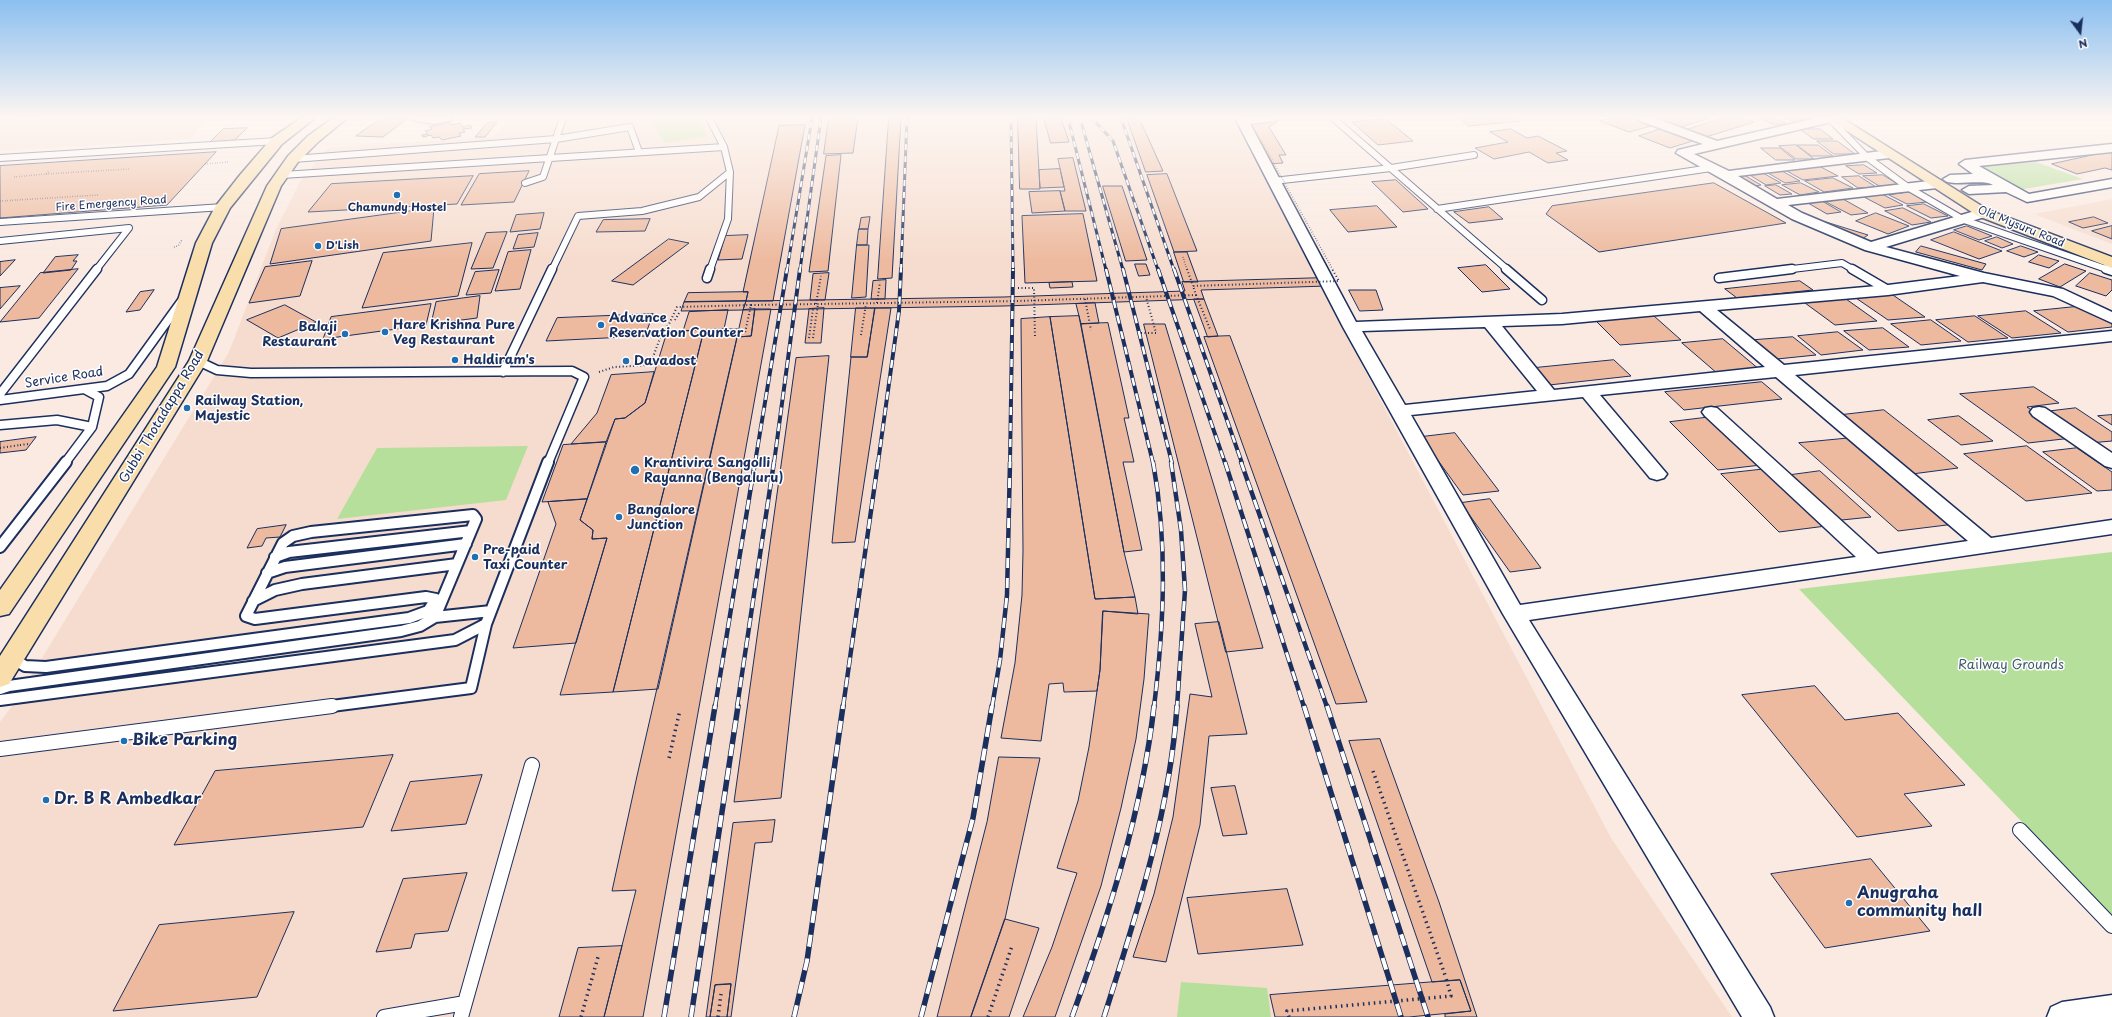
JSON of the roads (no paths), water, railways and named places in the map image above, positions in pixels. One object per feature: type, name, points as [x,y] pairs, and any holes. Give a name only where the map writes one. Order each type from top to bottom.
[{"type":"main road","name":"Gubbi Thotadappa Road","points":[[0,608],[166,366],[204,243],[223,207],[256,165]]},
{"type":"main road","name":"Gubbi Thotadappa Road","points":[[6,668],[198,361],[274,186],[289,165]]},
{"type":"main road","name":"Old Mysuru Road","points":[[1911,165],[1943,182],[1969,190],[2002,211],[2112,253]]},
{"type":"main road","name":"Old Mysuru Road","points":[[1918,165],[1943,182],[1983,213],[2112,263]]},
{"type":"street","points":[[1265,165],[1351,327],[1514,614],[1759,1017]]},
{"type":"street","points":[[1706,165],[1797,216],[1870,247],[1983,277],[2058,292],[2112,318]]},
{"type":"street","points":[[1734,173],[1801,165]]},
{"type":"street","points":[[1970,165],[2007,188],[2022,196],[2030,198],[2112,183]]},
{"type":"street","points":[[1782,202],[1909,188],[1988,176]]},
{"type":"street","points":[[1969,190],[2007,188]]},
{"type":"street","points":[[1870,247],[1964,220],[1983,213]]},
{"type":"street","points":[[1351,327],[1562,319],[1888,290],[1983,277]]},
{"type":"street","points":[[1704,307],[1986,545]]},
{"type":"street","points":[[1490,322],[1550,395]]},
{"type":"street","points":[[1400,411],[2112,336]]},
{"type":"street","points":[[1587,391],[1657,474]]},
{"type":"street","points":[[1711,412],[1874,562]]},
{"type":"street","points":[[2039,412],[2112,462]]},
{"type":"street","points":[[1514,614],[2112,527]]},
{"type":"street","points":[[2062,1017],[2112,1010]]},
{"type":"lane","points":[[282,175],[432,165]]},
{"type":"lane","points":[[525,183],[543,177],[547,165]]},
{"type":"lane","points":[[707,278],[728,219],[730,172],[728,165]]},
{"type":"lane","points":[[1388,165],[1542,300]]},
{"type":"lane","points":[[1273,181],[1407,165]]},
{"type":"lane","points":[[1878,165],[1909,188],[1964,220],[2112,270]]},
{"type":"lane","points":[[1437,209],[1711,168]]},
{"type":"lane","points":[[502,372],[578,216],[642,211],[699,197],[730,172]]},
{"type":"lane","name":"Fire Emergency Road","points":[[0,222],[223,207]]},
{"type":"lane","points":[[0,241],[129,228],[0,394]]},
{"type":"lane","points":[[1718,278],[1842,263],[1888,290]]},
{"type":"lane","name":"Service Road","points":[[0,400],[86,390],[107,386],[129,374],[190,288]]},
{"type":"lane","points":[[0,749],[471,688],[486,624],[556,441],[584,377],[572,372],[251,373],[217,370],[198,361]]},
{"type":"lane","points":[[0,547],[92,427],[100,397],[86,390]]},
{"type":"lane","points":[[0,425],[54,418],[73,420],[92,427]]},
{"type":"lane","points":[[6,668],[25,666],[46,667],[409,618],[428,611],[436,599],[426,596],[255,619],[246,616],[283,543],[293,536],[311,532],[473,515],[476,519],[435,616]]},
{"type":"lane","points":[[275,557],[290,552],[471,531]]},
{"type":"lane","points":[[267,573],[285,567],[466,544]]},
{"type":"lane","points":[[253,601],[275,590],[302,584],[457,564]]},
{"type":"lane","points":[[0,689],[9,686],[401,632],[420,626],[435,616],[491,611]]},
{"type":"lane","points":[[0,700],[455,640],[486,624]]},
{"type":"lane","points":[[384,1017],[463,1010],[532,765]]},
{"type":"lane","points":[[2020,830],[2112,926]]},
{"type":"railway","points":[[787,270],[804,165]]},
{"type":"railway","points":[[800,270],[814,165]]},
{"type":"railway","points":[[901,270],[905,165]]},
{"type":"railway","points":[[1012,165],[1013,269]]},
{"type":"railway","points":[[1080,165],[1106,270]]},
{"type":"railway","points":[[1093,165],[1123,270]]},
{"type":"railway","points":[[1122,165],[1158,270]]},
{"type":"railway","points":[[1138,165],[1174,270]]},
{"type":"railway","points":[[755,463],[787,269]]},
{"type":"railway","points":[[774,463],[800,269]]},
{"type":"railway","points":[[878,463],[899,311],[901,269]]},
{"type":"railway","points":[[1010,463],[1013,269]]},
{"type":"railway","points":[[1106,269],[1153,463]]},
{"type":"railway","points":[[1123,269],[1172,463]]},
{"type":"railway","points":[[1158,269],[1225,463]]},
{"type":"railway","points":[[1174,269],[1242,463]]},
{"type":"railway","points":[[715,707],[755,462]]},
{"type":"railway","points":[[737,707],[774,462]]},
{"type":"railway","points":[[843,707],[878,462]]},
{"type":"railway","points":[[992,707],[1000,660],[1007,595],[1010,462]]},
{"type":"railway","points":[[1153,462],[1158,492],[1163,553],[1162,615],[1154,707]]},
{"type":"railway","points":[[1171,462],[1181,530],[1185,590],[1177,707]]},
{"type":"railway","points":[[1225,462],[1304,707]]},
{"type":"railway","points":[[1241,462],[1327,707]]},
{"type":"railway","points":[[664,1017],[715,706]]},
{"type":"railway","points":[[691,1017],[738,706]]},
{"type":"railway","points":[[794,1017],[807,961],[843,706]]},
{"type":"railway","points":[[921,1017],[973,818],[992,706]]},
{"type":"railway","points":[[1072,1017],[1111,902],[1122,864],[1141,786],[1149,746],[1154,706]]},
{"type":"railway","points":[[1104,1017],[1128,941],[1150,863],[1167,785],[1177,706]]},
{"type":"railway","points":[[1304,706],[1401,1017]]},
{"type":"railway","points":[[1327,706],[1428,1017]]},
{"type":"place","name":"Chamundy Hostel","points":[[397,195]]},
{"type":"place","name":"D'Lish","points":[[318,246]]},
{"type":"place","name":"Advance Reservation Counter","points":[[601,325]]},
{"type":"place","name":"Hare Krishna Pure Veg Restaurant","points":[[385,332]]},
{"type":"place","name":"Balaji Restaurant","points":[[345,334]]},
{"type":"place","name":"Haldiram's","points":[[455,360]]},
{"type":"place","name":"Davadost","points":[[626,361]]},
{"type":"place","name":"Railway Station, Majestic","points":[[187,408]]},
{"type":"place","name":"Krantivira Sangolli Rayanna (Bengaluru)","points":[[635,470]]},
{"type":"place","name":"Bangalore Junction","points":[[619,517]]},
{"type":"place","name":"Pre-paid Taxi Counter","points":[[475,557]]},
{"type":"place","name":"Bike Parking","points":[[124,741]]},
{"type":"place","name":"Dr. B R Ambedkar","points":[[46,800]]},
{"type":"place","name":"Anugraha community hall","points":[[1849,903]]},
{"type":"park label","name":"Railway Grounds","points":[[2011,665]]}]
